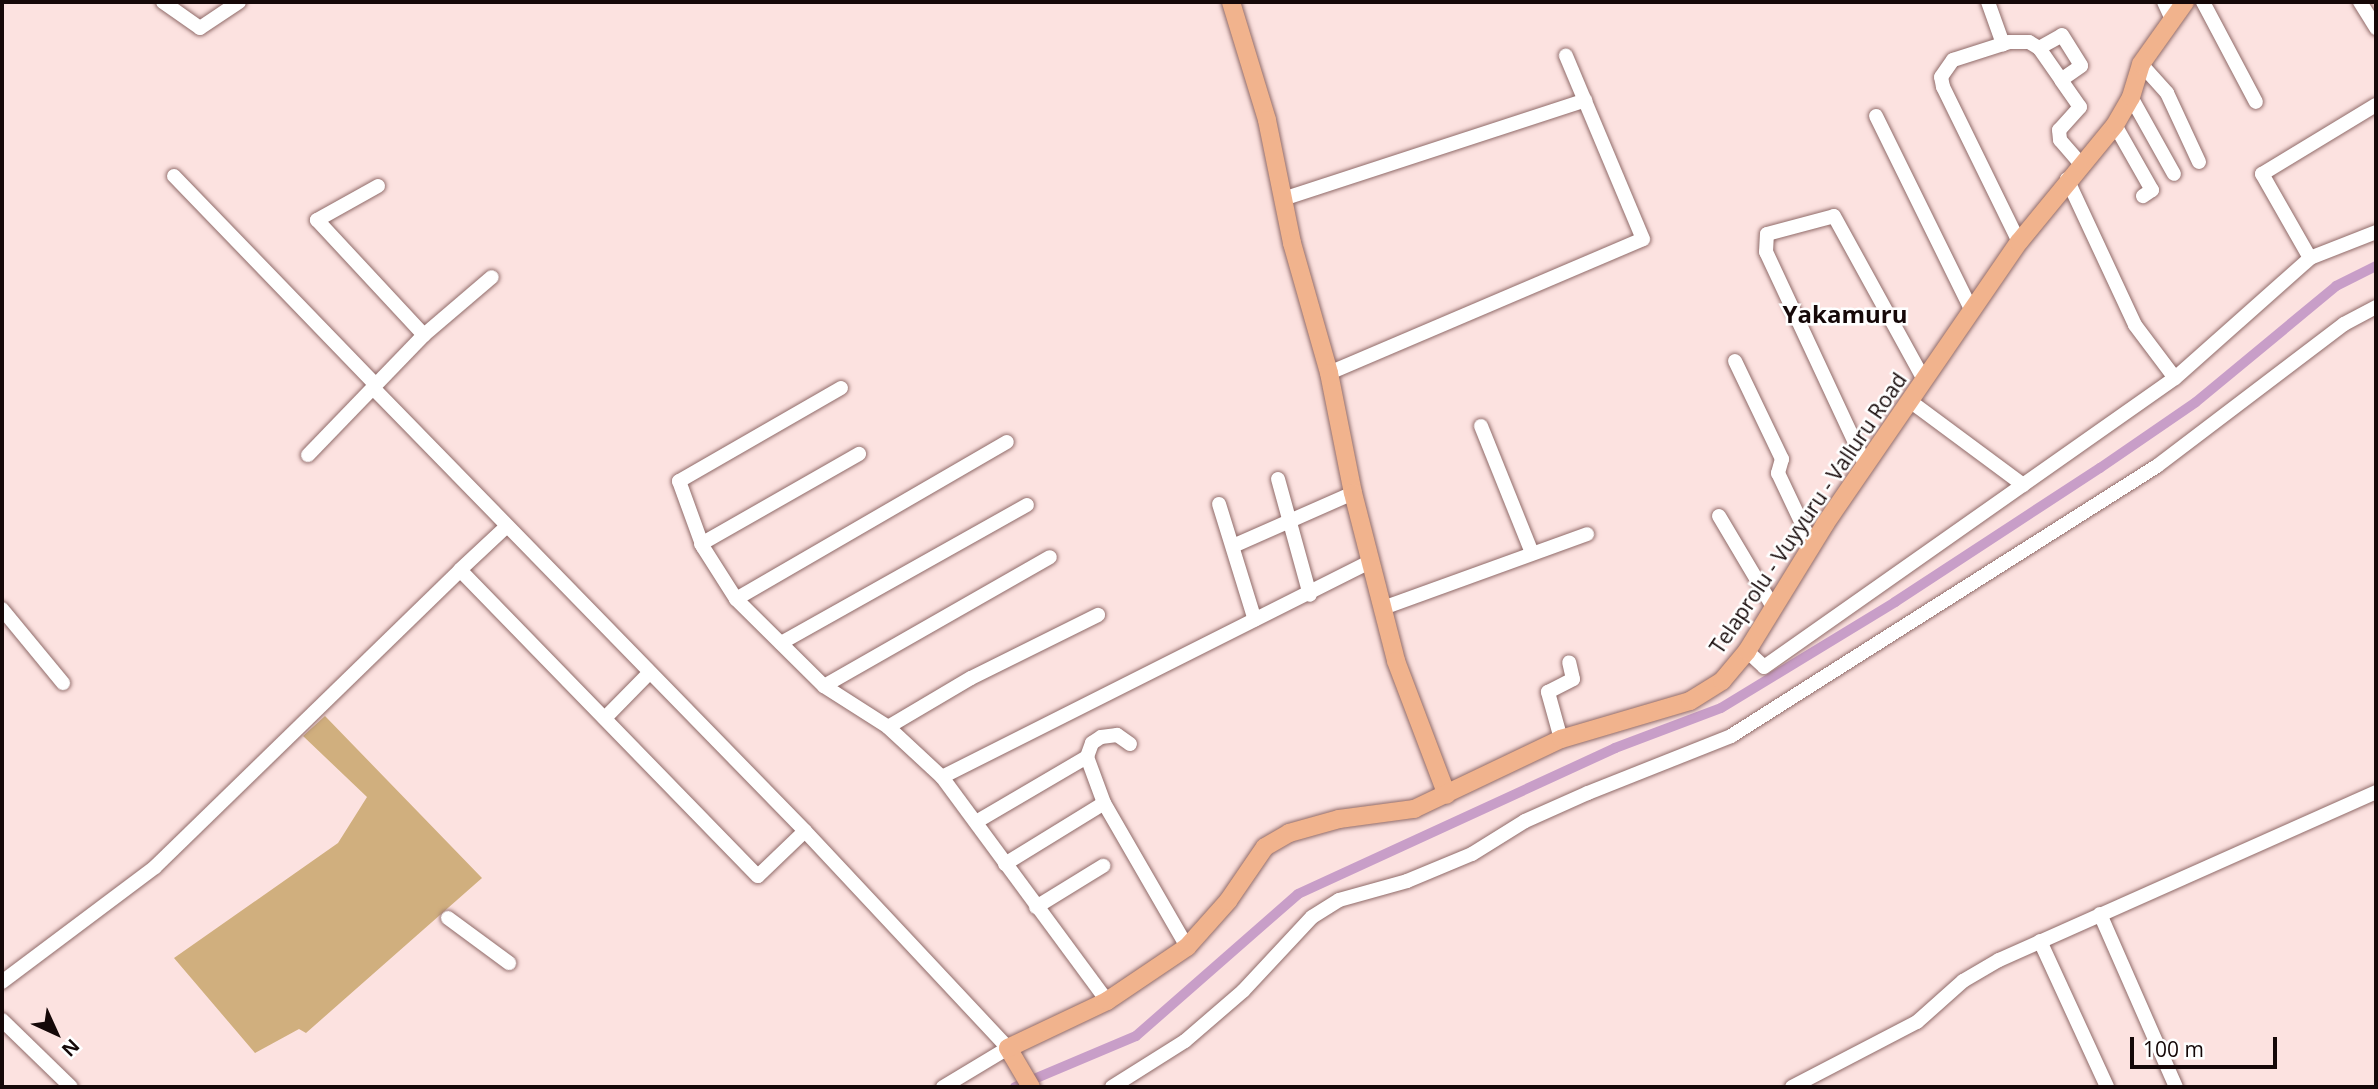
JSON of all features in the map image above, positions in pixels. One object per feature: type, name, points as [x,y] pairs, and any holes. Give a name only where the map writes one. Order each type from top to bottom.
[{"type":"main road","points":[[1231,2],[1267,120],[1283,199],[1329,373],[1353,493],[1383,608],[1408,698],[1447,795]]},
{"type":"main road","name":"Telaprolu - Vuyyuru - Valluru Road","points":[[1012,1055],[1107,1001],[1187,947],[1227,901],[1265,847],[1289,832],[1339,819],[1414,809],[1561,739],[1690,701],[1722,681],[1746,651],[1865,464],[2019,242],[2080,163],[2115,125],[2131,97],[2141,64],[2185,2]]},
{"type":"main road","points":[[1012,1055],[1031,1087]]},
{"type":"street","points":[[163,2],[200,28],[239,2]]},
{"type":"street","points":[[1988,2],[2003,44]]},
{"type":"street","points":[[2164,2],[2172,19]]},
{"type":"street","points":[[2203,2],[2256,103]]},
{"type":"street","points":[[2360,2],[2376,28]]},
{"type":"street","points":[[2039,48],[2062,35],[2081,66],[2061,80]]},
{"type":"street","points":[[2019,242],[1941,77],[1953,61],[2003,44],[2029,42],[2039,48],[2080,107],[2059,130],[2060,140],[2080,163]]},
{"type":"street","points":[[1329,373],[1643,239],[1566,56]]},
{"type":"street","points":[[2141,64],[2167,93],[2199,162]]},
{"type":"street","points":[[2131,97],[2174,174]]},
{"type":"street","points":[[1283,199],[1585,100]]},
{"type":"street","points":[[2310,258],[2262,174],[2376,105]]},
{"type":"street","points":[[1876,116],[1972,311]]},
{"type":"street","points":[[2115,125],[2152,190],[2143,197]]},
{"type":"street","points":[[174,176],[507,526],[805,831],[1012,1055],[943,1087]]},
{"type":"street","points":[[2067,179],[2135,325],[2175,378]]},
{"type":"street","points":[[378,186],[317,220],[424,335]]},
{"type":"street","points":[[1865,464],[1766,251],[1767,234],[1834,216],[1924,380]]},
{"type":"street","points":[[1746,651],[1764,667],[2175,378],[2310,258],[2376,232]]},
{"type":"street","points":[[308,455],[377,389],[424,335],[492,277]]},
{"type":"street","points":[[1112,1087],[1185,1041],[1243,991],[1311,917],[1339,900],[1407,881],[1472,854],[1575,799],[1731,736],[2157,466],[2334,332],[2376,307]]},
{"type":"street","points":[[1735,361],[1782,459],[1778,473],[1812,545]]},
{"type":"street","points":[[841,388],[678,481],[701,544],[736,599],[824,686],[888,727],[942,777],[1107,1001]]},
{"type":"street","points":[[1910,401],[2023,485]]},
{"type":"street","points":[[1481,426],[1532,552]]},
{"type":"street","points":[[736,599],[1007,442]]},
{"type":"street","points":[[701,544],[859,454]]},
{"type":"street","points":[[1278,478],[1310,595]]},
{"type":"street","points":[[1233,546],[1353,493]]},
{"type":"street","points":[[1219,504],[1255,620]]},
{"type":"street","points":[[781,642],[1027,505]]},
{"type":"street","points":[[1719,516],[1773,607]]},
{"type":"street","points":[[2,982],[155,867],[507,526]]},
{"type":"street","points":[[1383,608],[1587,534]]},
{"type":"street","points":[[824,686],[1050,557]]},
{"type":"street","points":[[942,777],[1310,595],[1372,561]]},
{"type":"street","points":[[460,570],[758,876],[805,831]]},
{"type":"street","points":[[2,609],[63,683]]},
{"type":"street","points":[[888,727],[971,678],[1098,615]]},
{"type":"street","points":[[1561,739],[1548,692],[1573,679],[1569,662]]},
{"type":"street","points":[[605,718],[650,672]]},
{"type":"street","points":[[1130,744],[1116,735],[1101,737],[1092,743],[1087,757],[1104,803],[1187,947]]},
{"type":"street","points":[[976,822],[1087,757]]},
{"type":"street","points":[[1792,1087],[1917,1022],[1979,970],[2376,792]]},
{"type":"street","points":[[1005,864],[1104,803]]},
{"type":"street","points":[[1036,907],[1103,866]]},
{"type":"street","points":[[2100,914],[2176,1087]]},
{"type":"street","points":[[448,918],[509,963]]},
{"type":"street","points":[[2040,941],[2106,1087]]},
{"type":"street","points":[[2,1020],[71,1087]]},
{"type":"shaded area","points":[[325,716],[482,878],[306,1033],[299,1029],[255,1053],[174,958],[338,843],[367,797],[303,736]]},
{"type":"waterway","points":[[1015,1087],[1136,1036],[1298,894],[1615,748],[1721,708],[1895,602],[2100,468],[2196,402],[2336,286],[2376,266]]},
{"type":"district","name":"Yakamuru","points":[[1845,314]]}]
